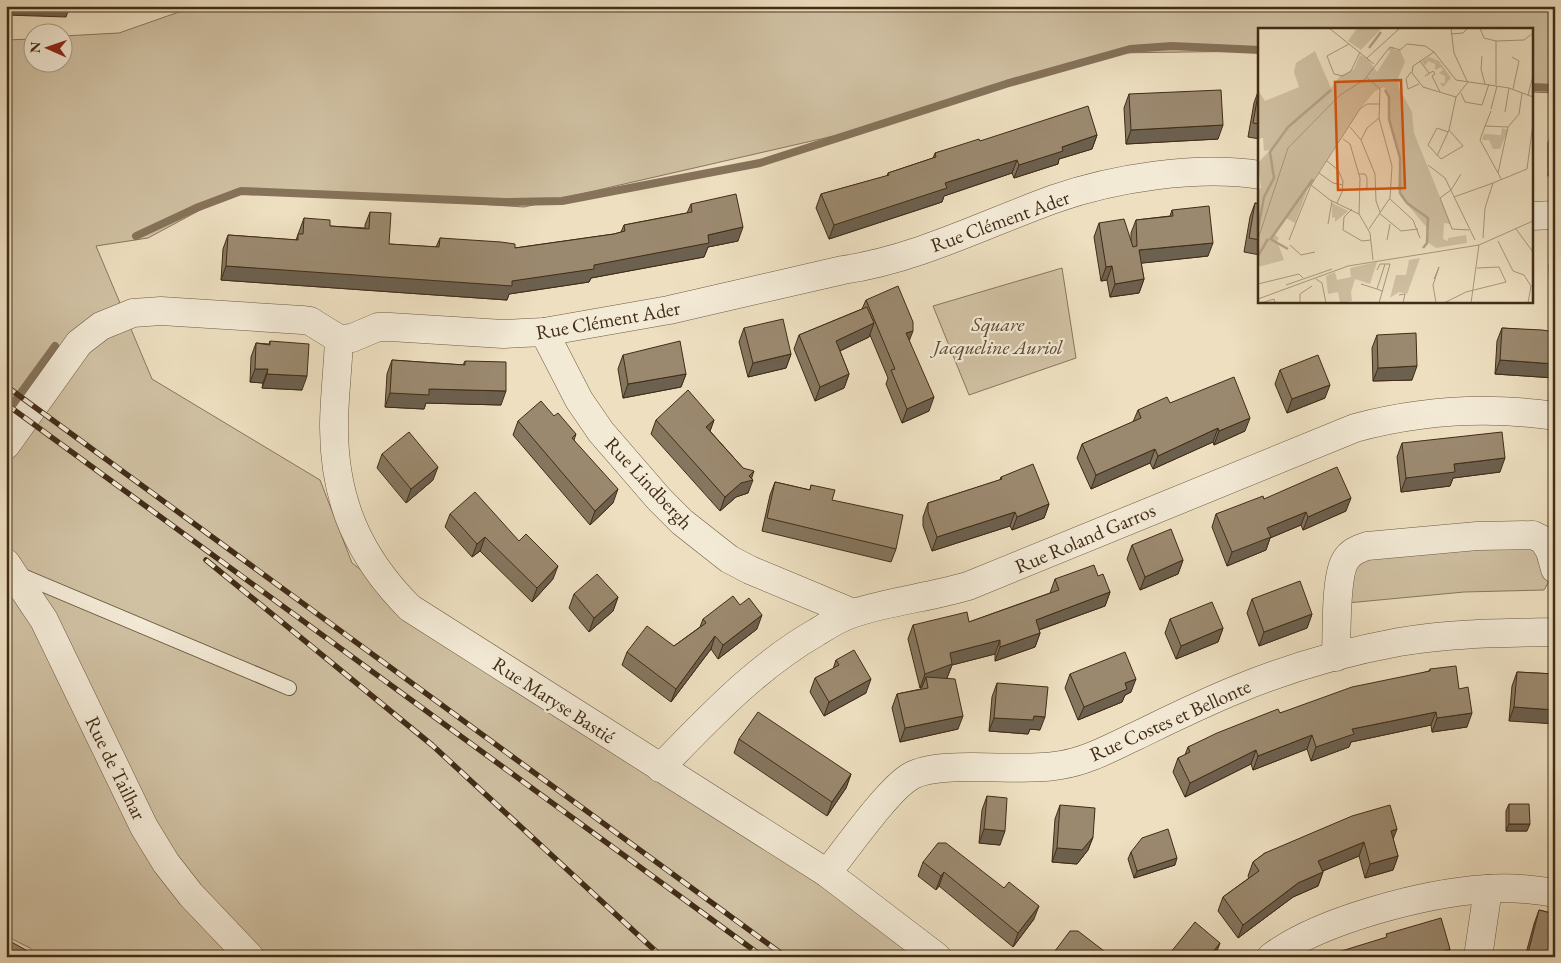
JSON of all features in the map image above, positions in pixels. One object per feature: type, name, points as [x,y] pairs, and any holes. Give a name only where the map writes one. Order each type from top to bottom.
[{"type":"street","name":"Rue Clément Ader","points":[[339,339],[347,339],[378,327],[502,334],[544,332],[669,310],[843,270],[872,266],[905,256],[1056,198],[1105,186],[1187,173],[1244,172],[1258,174]]},
{"type":"street","points":[[1534,216],[1555,215]]},
{"type":"street","points":[[6,445],[78,343],[101,326],[133,314],[160,310],[302,320],[310,321],[339,339]]},
{"type":"street","name":"Rue Lindbergh","points":[[544,332],[579,400],[601,432],[658,499],[682,522],[721,553],[750,570],[853,613]]},
{"type":"street","name":"Rue Maryse Bastié","points":[[339,339],[334,426],[338,476],[342,498],[360,544],[376,571],[410,608],[828,873],[937,957]]},
{"type":"street","name":"Rue Roland Garros","points":[[660,768],[732,694],[768,664],[802,640],[853,613],[939,595],[968,586],[1355,428],[1426,412],[1462,410],[1555,416]]},
{"type":"street","points":[[1336,657],[1340,578],[1348,556],[1362,548],[1397,542],[1477,536],[1533,535],[1543,540],[1550,551],[1555,569]]},
{"type":"street","name":"Rue de Tailhar","points":[[10,568],[44,620],[144,827],[166,863],[191,895],[250,957]]},
{"type":"street","name":"Rue Costes et Bellonte","points":[[828,873],[895,789],[911,776],[927,770],[948,768],[1029,769],[1062,765],[1110,748],[1237,689],[1336,657],[1399,642],[1438,637],[1555,632]]},
{"type":"street","points":[[1478,957],[1488,889]]},
{"type":"street","points":[[1271,957],[1294,942],[1355,918],[1434,896],[1488,889],[1532,889],[1555,893]]},
{"type":"lane","points":[[10,568],[289,688]]},
{"type":"green space","points":[[196,6],[1555,6],[1555,93],[1534,92],[1534,28],[1258,28],[1258,51],[1113,53],[899,121],[524,207],[291,192],[230,194],[148,238],[96,246],[152,379],[320,480],[352,563],[410,608],[937,957],[37,957],[30,948],[6,936],[6,40],[22,39],[22,72],[72,72],[72,36],[119,33]]},
{"type":"green space","name":"Square Jacqueline Auriol","points":[[1062,268],[1076,358],[969,395],[933,306]]},
{"type":"green space","points":[[1541,546],[1548,583],[1544,590],[1464,592],[1347,603],[1353,566],[1364,556]]},
{"type":"building","points":[[1221,90],[1223,125],[1131,130],[1129,94]]},
{"type":"building","points":[[1258,95],[1258,124],[1253,123]]},
{"type":"building","points":[[1088,106],[1097,135],[1062,147],[1063,151],[1019,165],[1017,160],[945,183],[947,188],[834,225],[821,194],[889,175],[888,173],[936,157],[935,153],[979,139],[980,141]]},
{"type":"building","points":[[1553,129],[1555,129],[1555,162],[1553,162]]},
{"type":"building","points":[[736,194],[743,227],[708,235],[709,243],[594,265],[594,269],[512,281],[512,286],[226,266],[228,235],[298,240],[298,234],[303,234],[304,218],[330,220],[330,226],[369,229],[370,212],[391,213],[389,244],[439,247],[440,238],[501,242],[515,244],[515,248],[614,234],[625,231],[624,225],[692,212],[691,204]]},
{"type":"building","points":[[1255,203],[1258,204],[1258,240],[1249,238]]},
{"type":"building","points":[[1209,206],[1213,243],[1139,250],[1144,279],[1115,284],[1112,266],[1106,267],[1099,223],[1124,219],[1133,247],[1137,246],[1136,220],[1173,216],[1172,210]]},
{"type":"building","points":[[898,286],[913,322],[913,331],[906,333],[934,397],[907,409],[891,370],[895,369],[866,300]]},
{"type":"building","points":[[867,307],[874,323],[836,341],[849,374],[820,387],[799,335]]},
{"type":"building","points":[[783,319],[791,354],[753,363],[744,328]]},
{"type":"building","points":[[1502,328],[1555,332],[1555,364],[1500,360]]},
{"type":"building","points":[[1416,333],[1417,366],[1378,368],[1377,335]]},
{"type":"building","points":[[270,341],[309,344],[307,376],[267,374],[268,369],[255,369],[256,343],[270,345]]},
{"type":"building","points":[[680,341],[686,374],[628,384],[623,355]]},
{"type":"building","points":[[1318,355],[1330,385],[1292,399],[1280,370]]},
{"type":"building","points":[[392,360],[465,365],[465,361],[506,362],[506,391],[429,389],[429,395],[390,393]]},
{"type":"building","points":[[1234,377],[1250,418],[1219,431],[1218,428],[1158,456],[1155,449],[1096,475],[1082,444],[1141,418],[1138,410],[1167,397],[1170,403]]},
{"type":"building","points":[[688,390],[714,420],[706,427],[743,468],[754,471],[749,476],[753,480],[741,483],[725,497],[656,420]]},
{"type":"building","points":[[541,401],[554,416],[558,413],[576,434],[572,438],[618,489],[595,511],[518,421]]},
{"type":"building","points":[[409,432],[438,467],[411,489],[382,454]]},
{"type":"building","points":[[1502,432],[1505,458],[1454,464],[1455,472],[1406,478],[1402,443]]},
{"type":"building","points":[[1033,464],[1049,504],[1017,517],[1015,512],[937,537],[928,512],[928,503],[1002,479],[1001,477]]},
{"type":"building","points":[[1337,467],[1351,498],[1308,517],[1306,512],[1267,528],[1271,537],[1232,552],[1216,514],[1263,496],[1264,499]]},
{"type":"building","points":[[775,482],[810,490],[811,485],[835,490],[832,500],[903,515],[896,549],[767,518]]},
{"type":"building","points":[[475,492],[519,541],[526,534],[558,566],[537,588],[485,537],[477,544],[450,514]]},
{"type":"building","points":[[1171,529],[1183,560],[1145,577],[1132,545]]},
{"type":"building","points":[[1094,565],[1098,576],[1103,574],[1110,592],[1036,620],[1040,633],[1000,647],[1000,640],[950,653],[952,664],[925,674],[913,625],[967,612],[969,622],[1059,590],[1055,579]]},
{"type":"building","points":[[597,574],[618,597],[594,618],[574,594]]},
{"type":"building","points":[[1300,581],[1312,614],[1264,632],[1252,599]]},
{"type":"building","points":[[733,596],[740,605],[749,598],[762,615],[723,645],[715,636],[676,689],[627,652],[647,626],[674,646],[706,623],[703,619]]},
{"type":"building","points":[[1212,602],[1223,628],[1181,646],[1170,619]]},
{"type":"building","points":[[854,650],[871,679],[829,702],[815,678],[839,665],[836,660]]},
{"type":"building","points":[[1125,652],[1136,679],[1125,683],[1127,689],[1084,707],[1070,674]]},
{"type":"building","points":[[1456,666],[1459,689],[1468,687],[1472,713],[1437,718],[1436,712],[1352,729],[1354,734],[1316,747],[1312,735],[1258,756],[1256,750],[1190,783],[1178,758],[1190,752],[1188,747],[1217,733],[1278,709],[1280,713],[1352,687],[1430,671],[1430,669]]},
{"type":"building","points":[[1517,672],[1555,674],[1555,710],[1514,707]]},
{"type":"building","points":[[926,677],[955,679],[963,716],[905,728],[897,694],[928,688]]},
{"type":"building","points":[[997,683],[1048,687],[1045,717],[1034,716],[1033,720],[994,718]]},
{"type":"building","points":[[758,712],[851,774],[832,802],[739,739]]},
{"type":"building","points":[[987,796],[1007,798],[1005,831],[984,829]]},
{"type":"building","points":[[1509,804],[1529,804],[1530,824],[1509,824]]},
{"type":"building","points":[[1060,805],[1095,808],[1093,837],[1082,850],[1057,848]]},
{"type":"building","points":[[1390,805],[1397,829],[1391,831],[1398,856],[1370,864],[1364,842],[1318,861],[1323,872],[1298,883],[1243,925],[1223,897],[1259,871],[1253,862],[1265,853],[1352,816]]},
{"type":"building","points":[[1168,829],[1177,858],[1137,871],[1131,852],[1142,838]]},
{"type":"building","points":[[938,843],[946,843],[1004,888],[1009,882],[1039,906],[1018,933],[944,872],[941,876],[923,862]]},
{"type":"building","points":[[1539,910],[1555,914],[1555,951],[1551,950],[1549,957],[1527,957]]},
{"type":"building","points":[[1441,918],[1450,949],[1426,957],[1322,957],[1387,937],[1386,934]]},
{"type":"building","points":[[1195,922],[1220,943],[1209,957],[1167,957]]},
{"type":"building","points":[[1070,931],[1078,931],[1104,951],[1100,957],[1055,957],[1052,955]]},
{"type":"building","points":[[6,939],[33,954],[31,957],[6,957]]},
{"type":"waterway","points":[[136,236],[196,208],[241,191],[505,202],[562,201],[760,163],[1009,83],[1130,49],[1172,46],[1258,50]]},
{"type":"waterway","points":[[1534,87],[1555,88]]},
{"type":"waterway","points":[[6,413],[55,346]]},
{"type":"railway","points":[[6,386],[786,957]]},
{"type":"railway","points":[[6,404],[763,957]]},
{"type":"railway","points":[[206,560],[432,745],[662,957]]}]
